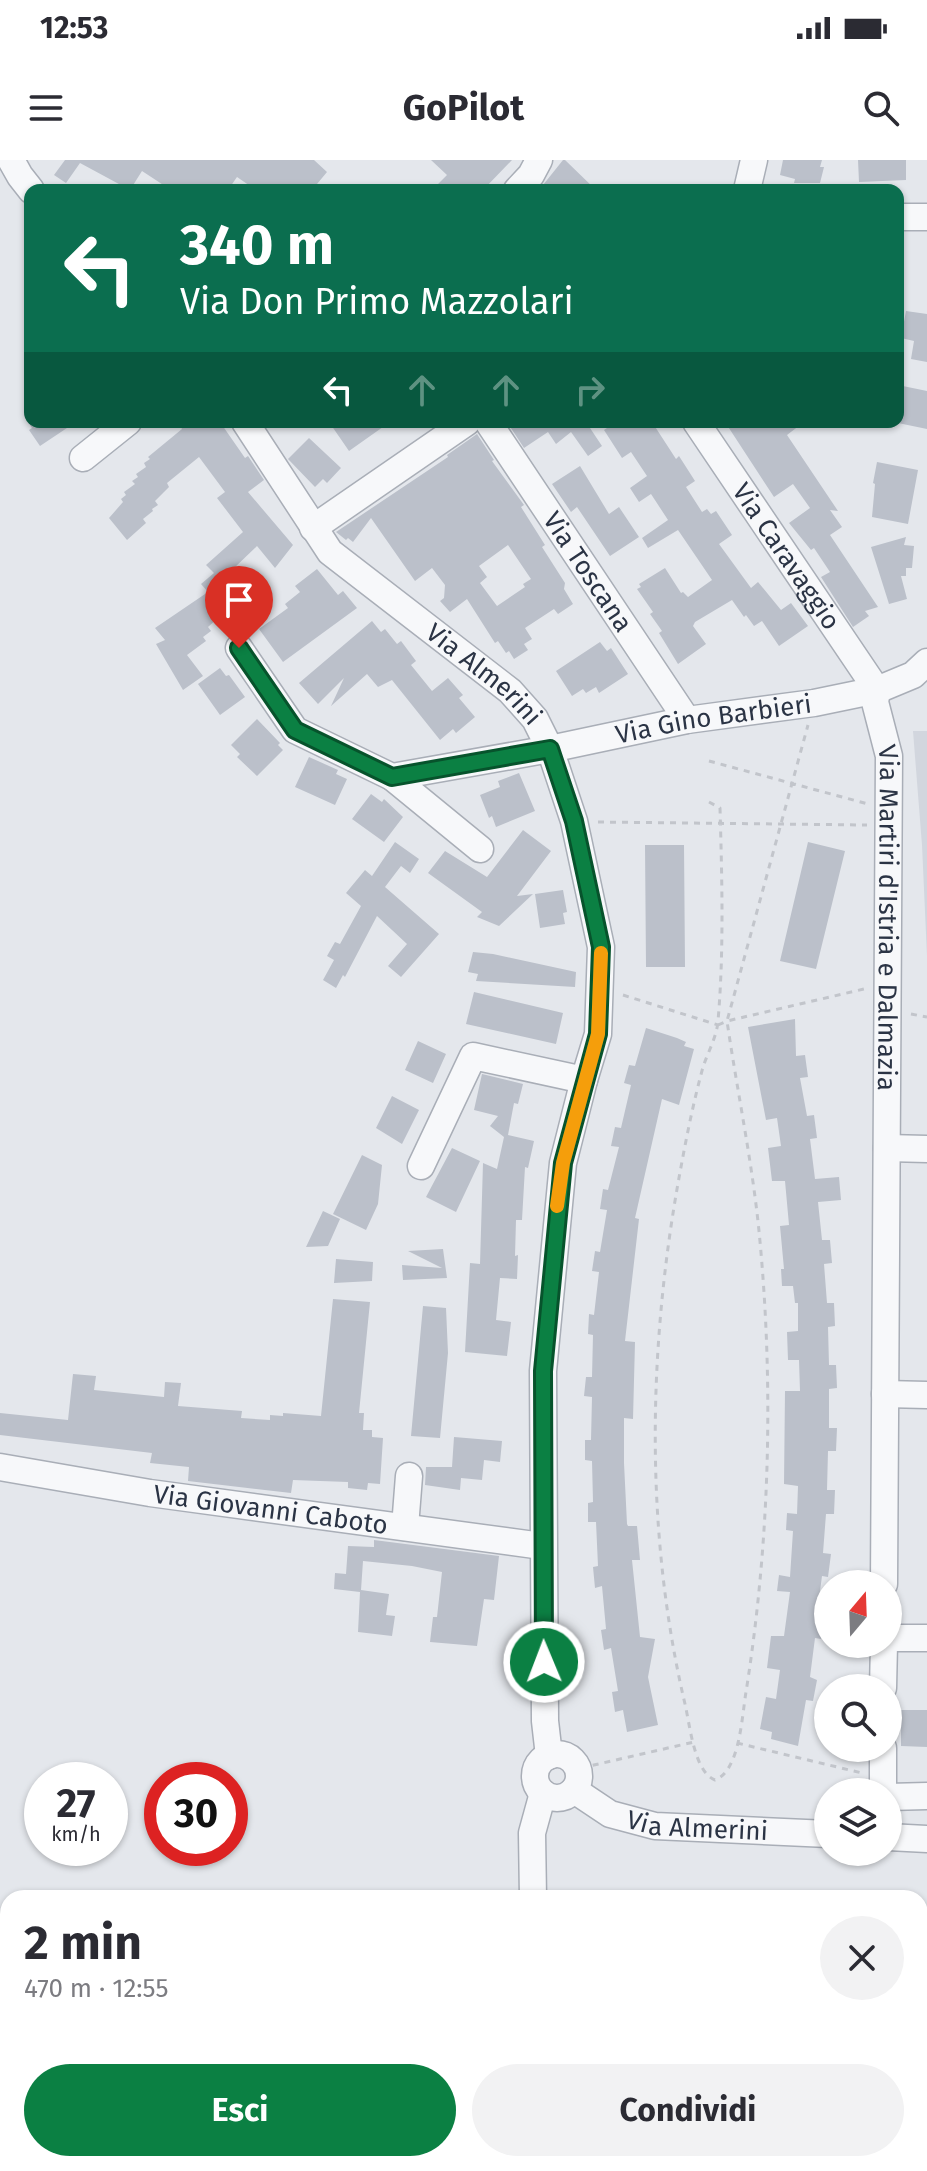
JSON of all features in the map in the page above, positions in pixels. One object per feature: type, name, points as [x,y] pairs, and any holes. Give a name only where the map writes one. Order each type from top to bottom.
[{"type":"street","points":[[11,160],[26,184]]},
{"type":"street","points":[[523,184],[539,160]]},
{"type":"street","points":[[748,184],[754,160]]},
{"type":"street","points":[[904,217],[927,217]]},
{"type":"street","points":[[83,458],[120,428]]},
{"type":"street","name":"Via Almerini","points":[[249,428],[330,552],[510,691],[535,719],[550,749],[574,821],[601,947],[600,988],[598,1034],[563,1163],[543,1371],[542,1546],[545,1721],[549,1756]]},
{"type":"street","points":[[313,528],[458,428]]},
{"type":"street","name":"Via Toscana","points":[[492,428],[687,720]]},
{"type":"street","name":"Via Caravaggio","points":[[700,428],[877,690]]},
{"type":"street","points":[[239,648],[295,730],[392,777],[480,849]]},
{"type":"street","name":"Via Gino Barbieri","points":[[392,777],[550,749],[687,720],[814,703],[877,690],[913,675],[927,662]]},
{"type":"street","name":"Via Martiri d'Istria e Dalmazia","points":[[877,690],[875,702],[889,756],[884,1570]]},
{"type":"street","points":[[421,1166],[473,1056],[584,1080]]},
{"type":"street","points":[[887,1148],[927,1149]]},
{"type":"street","points":[[885,1394],[927,1395]]},
{"type":"street","name":"Via Giovanni Caboto","points":[[0,1467],[150,1493],[542,1546]]},
{"type":"street","points":[[405,1527],[409,1476]]},
{"type":"street","points":[[902,1638],[927,1638]]},
{"type":"street","points":[[533,1890],[532,1833],[543,1793],[535,1776],[539,1764],[549,1756],[569,1758],[576,1779],[556,1798],[543,1793]]},
{"type":"street","name":"Via Almerini","points":[[576,1779],[610,1814],[655,1826],[814,1833]]},
{"type":"street","points":[[902,1792],[927,1796]]},
{"type":"street","points":[[902,1838],[927,1839]]},
{"type":"path","points":[[709,802],[720,808],[721,824],[718,1025],[703,1069],[669,1237],[658,1376],[656,1451],[663,1565],[682,1689],[701,1768],[715,1780],[726,1773],[737,1743],[761,1561],[767,1411],[767,1326],[759,1228],[727,1021],[814,703]]},
{"type":"path","points":[[709,761],[792,783],[889,817]]},
{"type":"path","points":[[574,821],[781,825],[889,817]]},
{"type":"path","points":[[600,988],[718,1025],[888,983]]},
{"type":"path","points":[[576,1779],[694,1742]]},
{"type":"path","points":[[737,1743],[849,1778]]},
{"type":"shaded area","points":[[913,731],[927,731],[927,956],[922,845]]},
{"type":"building","points":[[65,160],[314,160],[327,172],[317,184],[247,184],[237,177],[232,184],[162,184],[142,171],[134,184],[119,184],[80,163],[66,183],[54,175]]},
{"type":"building","points":[[431,160],[512,160],[489,184],[438,184],[447,175]]},
{"type":"building","points":[[565,160],[590,184],[544,184]]},
{"type":"building","points":[[783,160],[822,160],[820,167],[824,167],[820,183],[794,183],[795,179],[780,175]]},
{"type":"building","points":[[858,160],[906,160],[906,180],[859,182]]},
{"type":"building","points":[[906,311],[927,314],[927,362],[911,359],[914,341],[904,339]]},
{"type":"building","points":[[904,386],[927,391],[927,429],[904,424]]},
{"type":"building","points":[[32,428],[67,428],[40,446],[29,430]]},
{"type":"building","points":[[224,428],[264,480],[248,492],[293,545],[275,568],[257,546],[233,569],[251,588],[208,627],[211,631],[203,637],[206,641],[187,655],[203,676],[183,690],[156,644],[165,640],[155,628],[208,592],[201,584],[214,573],[206,565],[243,532],[217,498],[225,492],[199,457],[167,483],[169,487],[155,501],[158,505],[143,519],[146,523],[127,540],[109,518],[123,502],[124,492],[135,484],[132,481],[138,477],[136,474],[146,467],[144,463],[150,459],[148,457],[182,429]]},
{"type":"building","points":[[333,428],[382,428],[349,451]]},
{"type":"building","points":[[511,428],[590,428],[602,446],[588,456],[571,432],[556,444],[548,432],[524,448]]},
{"type":"building","points":[[656,428],[695,481],[686,487],[702,512],[707,509],[711,514],[716,511],[732,535],[719,544],[751,588],[758,582],[781,610],[791,603],[808,626],[779,646],[762,621],[754,626],[732,600],[695,622],[693,626],[706,644],[678,664],[659,633],[662,631],[650,614],[653,612],[637,589],[641,587],[639,584],[665,568],[681,593],[688,597],[712,580],[678,530],[648,548],[642,538],[668,520],[651,494],[639,502],[630,488],[647,476],[631,452],[622,458],[604,430]]},
{"type":"building","points":[[729,428],[796,428],[787,435],[838,511],[830,510],[842,527],[830,535],[878,607],[865,611],[869,616],[853,627],[821,577],[830,572],[814,548],[811,550],[789,523],[810,508],[793,484],[774,497]]},
{"type":"building","points":[[477,434],[524,505],[521,507],[545,545],[542,547],[565,583],[564,589],[573,604],[558,614],[554,609],[525,628],[532,639],[524,644],[528,650],[514,659],[498,641],[495,643],[467,599],[450,612],[440,601],[444,598],[445,585],[432,568],[415,581],[371,518],[353,542],[336,532]],"holes":[[[508,545],[531,579],[523,584],[525,587],[497,606],[480,583],[487,577],[479,566]]]},
{"type":"building","points":[[309,438],[341,468],[327,483],[323,479],[315,487],[288,459]]},
{"type":"building","points":[[877,462],[918,470],[908,524],[872,517]]},
{"type":"building","points":[[580,466],[609,514],[619,507],[639,537],[610,556],[577,507],[571,512],[552,484]]},
{"type":"building","points":[[906,537],[904,545],[914,546],[912,568],[906,568],[906,576],[901,576],[907,599],[889,604],[871,547]]},
{"type":"building","points":[[317,569],[338,595],[343,591],[357,608],[283,662],[259,629],[288,608],[285,604],[300,592],[295,586]]},
{"type":"building","points":[[372,621],[381,632],[385,629],[397,644],[401,641],[416,661],[411,665],[432,691],[448,678],[463,695],[459,698],[475,717],[456,733],[453,729],[440,740],[392,680],[378,687],[367,674],[331,706],[344,678],[318,704],[299,683]]},
{"type":"building","points":[[600,642],[607,651],[611,648],[628,674],[599,693],[596,687],[586,693],[583,689],[572,696],[556,671]]},
{"type":"building","points":[[220,668],[245,697],[220,715],[198,684]]},
{"type":"building","points":[[257,719],[283,750],[257,776],[237,757],[240,754],[231,745]]},
{"type":"building","points":[[309,757],[338,770],[336,774],[347,779],[335,805],[295,787]]},
{"type":"building","points":[[519,773],[535,811],[496,827],[480,795],[500,787],[498,781]]},
{"type":"building","points":[[371,794],[382,802],[384,799],[403,817],[384,842],[352,819]]},
{"type":"building","points":[[523,830],[551,851],[517,896],[533,894],[499,926],[477,917],[482,912],[428,873],[445,851],[487,877]]},
{"type":"building","points":[[395,842],[419,859],[410,873],[401,866],[385,887],[439,934],[401,977],[388,966],[407,944],[377,916],[336,988],[323,980],[334,960],[327,956],[335,942],[340,944],[361,906],[346,893],[365,870],[372,876]]},
{"type":"building","points":[[808,842],[845,851],[816,969],[780,961]]},
{"type":"building","points":[[645,845],[684,845],[685,967],[646,967]]},
{"type":"building","points":[[563,890],[567,912],[563,913],[565,924],[540,928],[535,894]]},
{"type":"building","points":[[473,952],[576,972],[575,987],[476,981],[478,974],[468,972]]},
{"type":"building","points":[[474,992],[563,1013],[556,1044],[466,1024]]},
{"type":"building","points":[[795,1019],[796,1056],[805,1055],[808,1077],[800,1078],[807,1116],[814,1115],[817,1138],[810,1139],[815,1179],[839,1177],[841,1200],[818,1202],[822,1240],[830,1240],[832,1263],[824,1264],[827,1303],[834,1303],[835,1326],[828,1327],[829,1365],[836,1365],[837,1388],[829,1389],[829,1428],[837,1428],[836,1451],[828,1451],[827,1490],[835,1490],[834,1514],[826,1514],[823,1553],[831,1554],[829,1570],[814,1570],[814,1646],[810,1677],[814,1679],[814,1696],[813,1701],[806,1700],[798,1746],[771,1739],[772,1732],[760,1729],[766,1697],[776,1699],[780,1670],[767,1668],[771,1636],[784,1636],[790,1592],[777,1591],[779,1575],[790,1577],[793,1531],[786,1530],[787,1513],[797,1514],[798,1486],[784,1484],[785,1391],[800,1391],[799,1360],[788,1360],[787,1332],[798,1331],[798,1303],[795,1303],[793,1286],[782,1286],[781,1269],[784,1269],[780,1226],[789,1225],[785,1181],[772,1181],[768,1148],[781,1146],[777,1118],[766,1120],[748,1027]]},
{"type":"building","points":[[646,1028],[677,1038],[686,1042],[684,1046],[694,1049],[679,1105],[662,1099],[635,1218],[639,1219],[625,1341],[635,1342],[633,1419],[624,1418],[624,1463],[627,1524],[637,1526],[640,1560],[632,1560],[640,1637],[655,1639],[648,1677],[658,1725],[627,1732],[623,1710],[615,1712],[612,1692],[618,1691],[611,1648],[604,1650],[601,1630],[606,1629],[602,1586],[595,1588],[593,1567],[598,1566],[596,1522],[588,1522],[588,1503],[593,1502],[592,1461],[585,1460],[585,1440],[591,1440],[592,1397],[584,1396],[586,1377],[592,1377],[593,1335],[588,1334],[589,1314],[594,1315],[599,1272],[592,1271],[595,1251],[600,1252],[607,1210],[600,1209],[603,1189],[608,1190],[619,1147],[611,1146],[615,1127],[621,1128],[631,1085],[624,1083],[629,1065],[635,1066]]},
{"type":"building","points":[[418,1041],[446,1054],[433,1083],[405,1070]]},
{"type":"building","points":[[482,1074],[523,1084],[518,1104],[514,1103],[508,1135],[534,1141],[528,1168],[525,1167],[522,1220],[516,1220],[517,1279],[500,1278],[496,1320],[511,1322],[507,1356],[465,1352],[470,1263],[480,1264],[483,1163],[497,1169],[504,1137],[490,1126],[498,1116],[474,1110]]},
{"type":"building","points":[[392,1096],[419,1110],[402,1144],[376,1128]]},
{"type":"building","points":[[452,1148],[480,1161],[456,1212],[426,1197]]},
{"type":"building","points":[[362,1155],[382,1165],[378,1204],[366,1230],[333,1214]]},
{"type":"building","points":[[323,1211],[340,1219],[328,1246],[306,1247]]},
{"type":"building","points":[[443,1249],[447,1278],[403,1280],[402,1265],[442,1268],[408,1251]]},
{"type":"building","points":[[336,1259],[373,1262],[372,1281],[334,1283]]},
{"type":"building","points":[[333,1299],[370,1302],[359,1413],[364,1413],[363,1430],[372,1430],[372,1437],[383,1438],[380,1484],[368,1483],[367,1490],[348,1488],[348,1482],[293,1480],[291,1493],[188,1481],[189,1467],[150,1463],[152,1453],[0,1435],[0,1413],[68,1420],[73,1374],[96,1376],[94,1390],[164,1397],[165,1382],[181,1383],[178,1406],[242,1411],[241,1418],[270,1420],[270,1415],[283,1416],[283,1413],[321,1416]]},
{"type":"building","points":[[423,1306],[446,1308],[448,1353],[440,1438],[411,1436]]},
{"type":"building","points":[[454,1437],[502,1441],[500,1462],[484,1460],[482,1480],[461,1478],[460,1490],[425,1485],[426,1467],[452,1467]]},
{"type":"building","points":[[374,1540],[499,1556],[494,1600],[484,1599],[477,1646],[430,1642],[433,1617],[437,1617],[442,1572],[412,1566],[363,1561],[361,1590],[389,1594],[386,1615],[395,1616],[392,1636],[358,1632],[360,1592],[334,1589],[335,1573],[346,1574],[348,1546],[374,1547]]},
{"type":"building","points":[[902,1710],[927,1710],[927,1747],[902,1746]]},
{"type":"slow traffic","points":[[557,1206],[563,1163],[598,1034],[601,953]]},
{"type":"route","points":[[239,648],[295,730],[392,777],[550,749],[574,821],[601,947],[601,967],[598,1034],[563,1163],[543,1371],[544,1662]]}]
